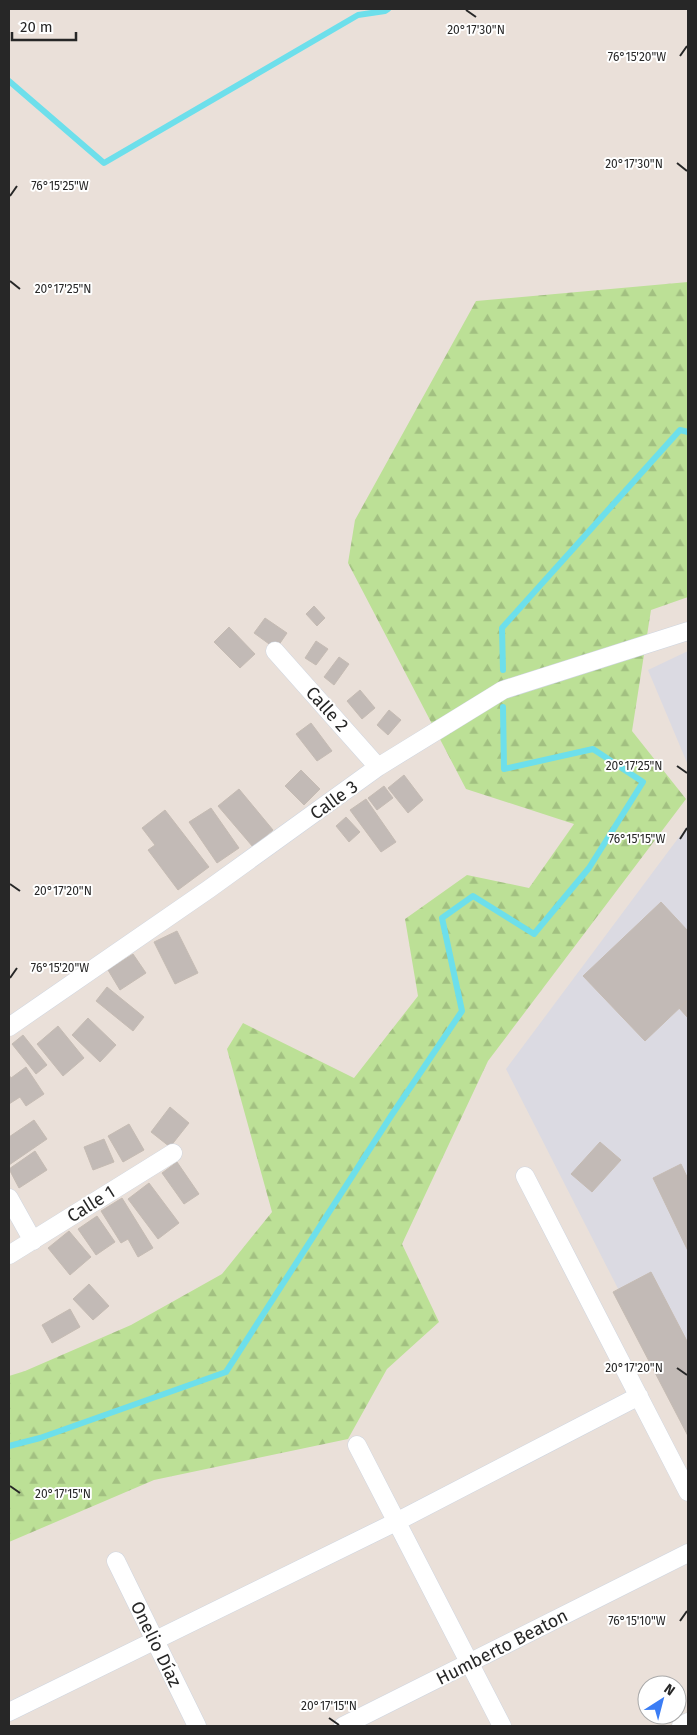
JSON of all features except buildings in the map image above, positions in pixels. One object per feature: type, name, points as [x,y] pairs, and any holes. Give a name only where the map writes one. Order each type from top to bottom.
[{"type":"street","name":"Calle 3","points":[[9,1027],[378,768],[503,690],[688,631]]},
{"type":"street","name":"Calle 2","points":[[275,652],[378,768]]},
{"type":"street","name":"Calle 1","points":[[9,1255],[173,1152]]},
{"type":"street","points":[[525,1176],[688,1492]]},
{"type":"street","points":[[9,1198],[33,1241]]},
{"type":"street","points":[[9,1712],[396,1522],[639,1396]]},
{"type":"street","points":[[357,1445],[502,1726]]},
{"type":"street","name":"Humberto Beaton","points":[[342,1726],[470,1664],[688,1553]]},
{"type":"street","name":"Onelio Díaz","points":[[116,1561],[153,1640],[197,1726]]},
{"type":"street","points":[[681,1726],[688,1722]]},
{"type":"shaded area","points":[[688,651],[688,765],[648,670]]},
{"type":"shaded area","points":[[688,825],[688,1426],[506,1069]]},
{"type":"green space","points":[[688,282],[688,597],[651,610],[632,731],[686,799],[488,1061],[402,1244],[439,1322],[387,1369],[348,1439],[154,1480],[9,1542],[9,1376],[25,1371],[131,1325],[222,1274],[272,1212],[227,1049],[243,1023],[354,1078],[418,996],[405,919],[467,875],[529,888],[574,824],[466,789],[348,563],[355,520],[476,301]]},
{"type":"waterway","points":[[9,81],[104,163],[358,15],[388,9]]},
{"type":"waterway","points":[[503,670],[502,628],[680,430],[688,432]]},
{"type":"waterway","points":[[9,1446],[40,1438],[226,1372],[391,1116],[462,1011],[442,918],[473,896],[534,934],[589,868],[643,782],[593,749],[504,769],[503,707]]}]
